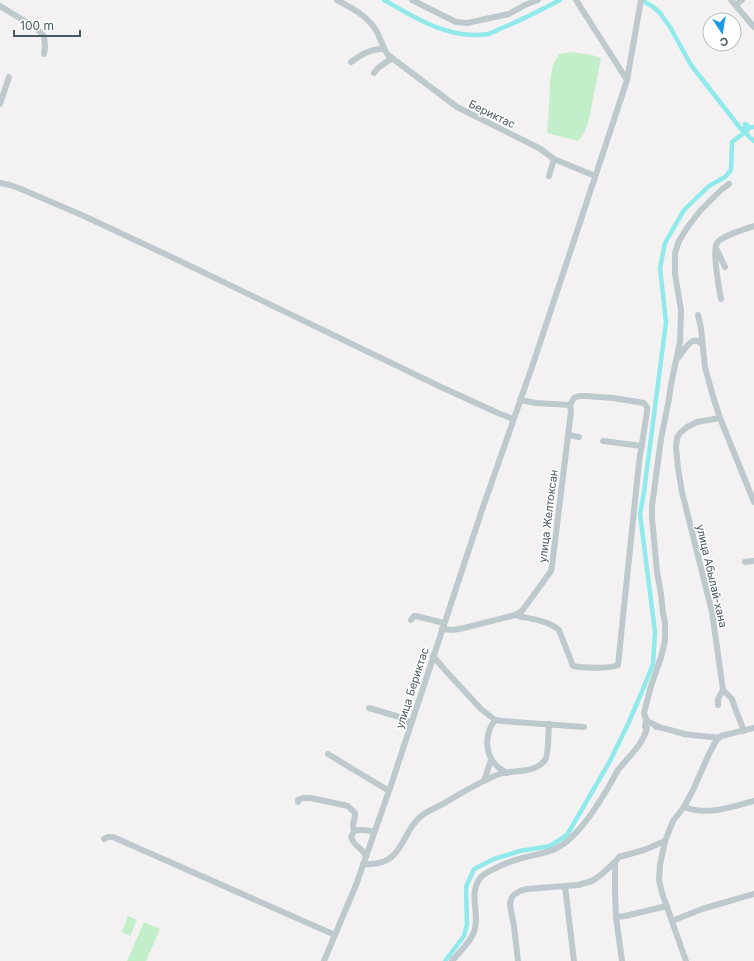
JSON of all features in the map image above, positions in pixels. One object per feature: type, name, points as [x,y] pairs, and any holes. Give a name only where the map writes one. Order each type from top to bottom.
[{"type":"street","name":"Бериктас","points":[[337,0],[366,18],[377,32],[384,49],[390,56],[456,107],[539,148],[554,159],[595,176]]},
{"type":"street","points":[[412,0],[456,22],[467,23],[509,14],[538,0]]},
{"type":"street","points":[[731,0],[754,27]]},
{"type":"street","points":[[736,5],[742,0]]},
{"type":"street","points":[[576,1],[627,80]]},
{"type":"street","name":"улица Бериктас","points":[[324,961],[356,884],[389,791],[443,626],[612,128],[627,80],[641,3]]},
{"type":"street","points":[[0,6],[36,28],[44,36],[44,54]]},
{"type":"street","points":[[351,62],[365,53],[378,49],[384,49]]},
{"type":"street","points":[[374,73],[390,56]]},
{"type":"street","points":[[0,104],[10,77]]},
{"type":"street","points":[[549,176],[554,159]]},
{"type":"street","points":[[1,184],[10,185],[21,189],[84,216],[441,387],[513,419]]},
{"type":"street","points":[[452,961],[467,944],[474,932],[477,921],[474,893],[476,884],[480,878],[485,873],[498,866],[520,858],[543,853],[556,848],[568,840],[586,822],[618,771],[646,733],[647,728],[645,727],[646,719],[644,713],[660,662],[665,640],[665,622],[654,543],[652,506],[661,439],[680,342],[681,310],[675,274],[675,253],[679,241],[700,211],[729,184]]},
{"type":"street","points":[[721,299],[715,245],[718,241],[732,234],[754,226]]},
{"type":"street","points":[[715,245],[725,267]]},
{"type":"street","points":[[698,315],[701,328],[705,367],[720,418],[754,502]]},
{"type":"street","points":[[676,360],[692,341],[698,341],[702,344]]},
{"type":"street","points":[[515,615],[555,627],[558,630],[573,666],[580,668],[609,667],[618,665],[647,412],[647,407],[644,403],[613,398],[579,396],[574,398],[570,405],[536,403],[520,400]]},
{"type":"street","name":"улица Желтоксан","points":[[411,620],[414,616],[416,616],[453,630],[515,615],[522,611],[548,576],[552,566],[571,411],[570,405]]},
{"type":"street","name":"улица Абылай-хана","points":[[720,418],[697,422],[687,427],[677,438],[676,447],[682,492],[712,612],[724,690],[732,699],[734,708],[744,731]]},
{"type":"street","points":[[568,435],[579,438]]},
{"type":"street","points":[[603,441],[642,446]]},
{"type":"street","points":[[746,562],[754,561]]},
{"type":"street","points":[[433,656],[481,709],[495,720],[584,727]]},
{"type":"street","points":[[718,705],[718,699],[724,690]]},
{"type":"street","points":[[369,708],[403,718],[411,724]]},
{"type":"street","points":[[646,719],[659,727],[673,731],[697,736],[719,738],[754,728]]},
{"type":"street","points":[[495,720],[488,731],[488,750],[495,764],[507,773]]},
{"type":"street","points":[[363,864],[375,864],[384,862],[391,858],[398,852],[416,822],[426,813],[496,775],[533,769],[540,765],[545,760],[547,755],[549,724]]},
{"type":"street","points":[[647,728],[659,727]]},
{"type":"street","points":[[686,961],[662,894],[659,880],[660,865],[673,821],[684,807],[709,754],[719,738]]},
{"type":"street","points":[[328,754],[389,791]]},
{"type":"street","points":[[484,781],[492,760]]},
{"type":"street","points":[[298,802],[298,800],[307,798],[348,806],[355,813],[353,825],[354,831],[352,837],[353,842],[366,856]]},
{"type":"street","points":[[684,807],[707,811],[721,809],[754,800]]},
{"type":"street","points":[[354,831],[367,830],[374,832]]},
{"type":"street","points":[[104,839],[113,837],[335,936]]},
{"type":"street","points":[[518,961],[510,903],[515,894],[527,889],[578,885],[592,882],[619,857],[644,850],[666,841]]},
{"type":"street","points":[[615,862],[616,917],[622,961]]},
{"type":"street","points":[[565,886],[574,961]]},
{"type":"street","points":[[672,921],[702,909],[754,894]]},
{"type":"street","points":[[616,917],[667,906]]},
{"type":"green space","points":[[572,52],[601,58],[589,119],[585,131],[578,141],[547,133],[550,81],[553,65],[559,54]]},
{"type":"green space","points":[[128,916],[137,920],[130,936],[122,932]]},
{"type":"green space","points":[[144,922],[160,929],[146,961],[127,961]]},
{"type":"waterway","points":[[384,0],[433,26],[460,34],[474,35],[491,33],[560,0]]},
{"type":"waterway","points":[[641,0],[652,6],[660,13],[670,27],[691,65],[741,129],[754,141]]},
{"type":"waterway","points":[[445,961],[464,936],[467,924],[466,887],[474,869],[494,859],[520,851],[550,846],[567,835],[610,761],[628,724],[653,664],[655,632],[640,514],[666,322],[660,268],[665,243],[684,210],[709,186],[725,177],[731,170],[732,142],[748,130],[747,125],[745,124]]},
{"type":"waterway","points":[[744,128],[754,127]]}]
